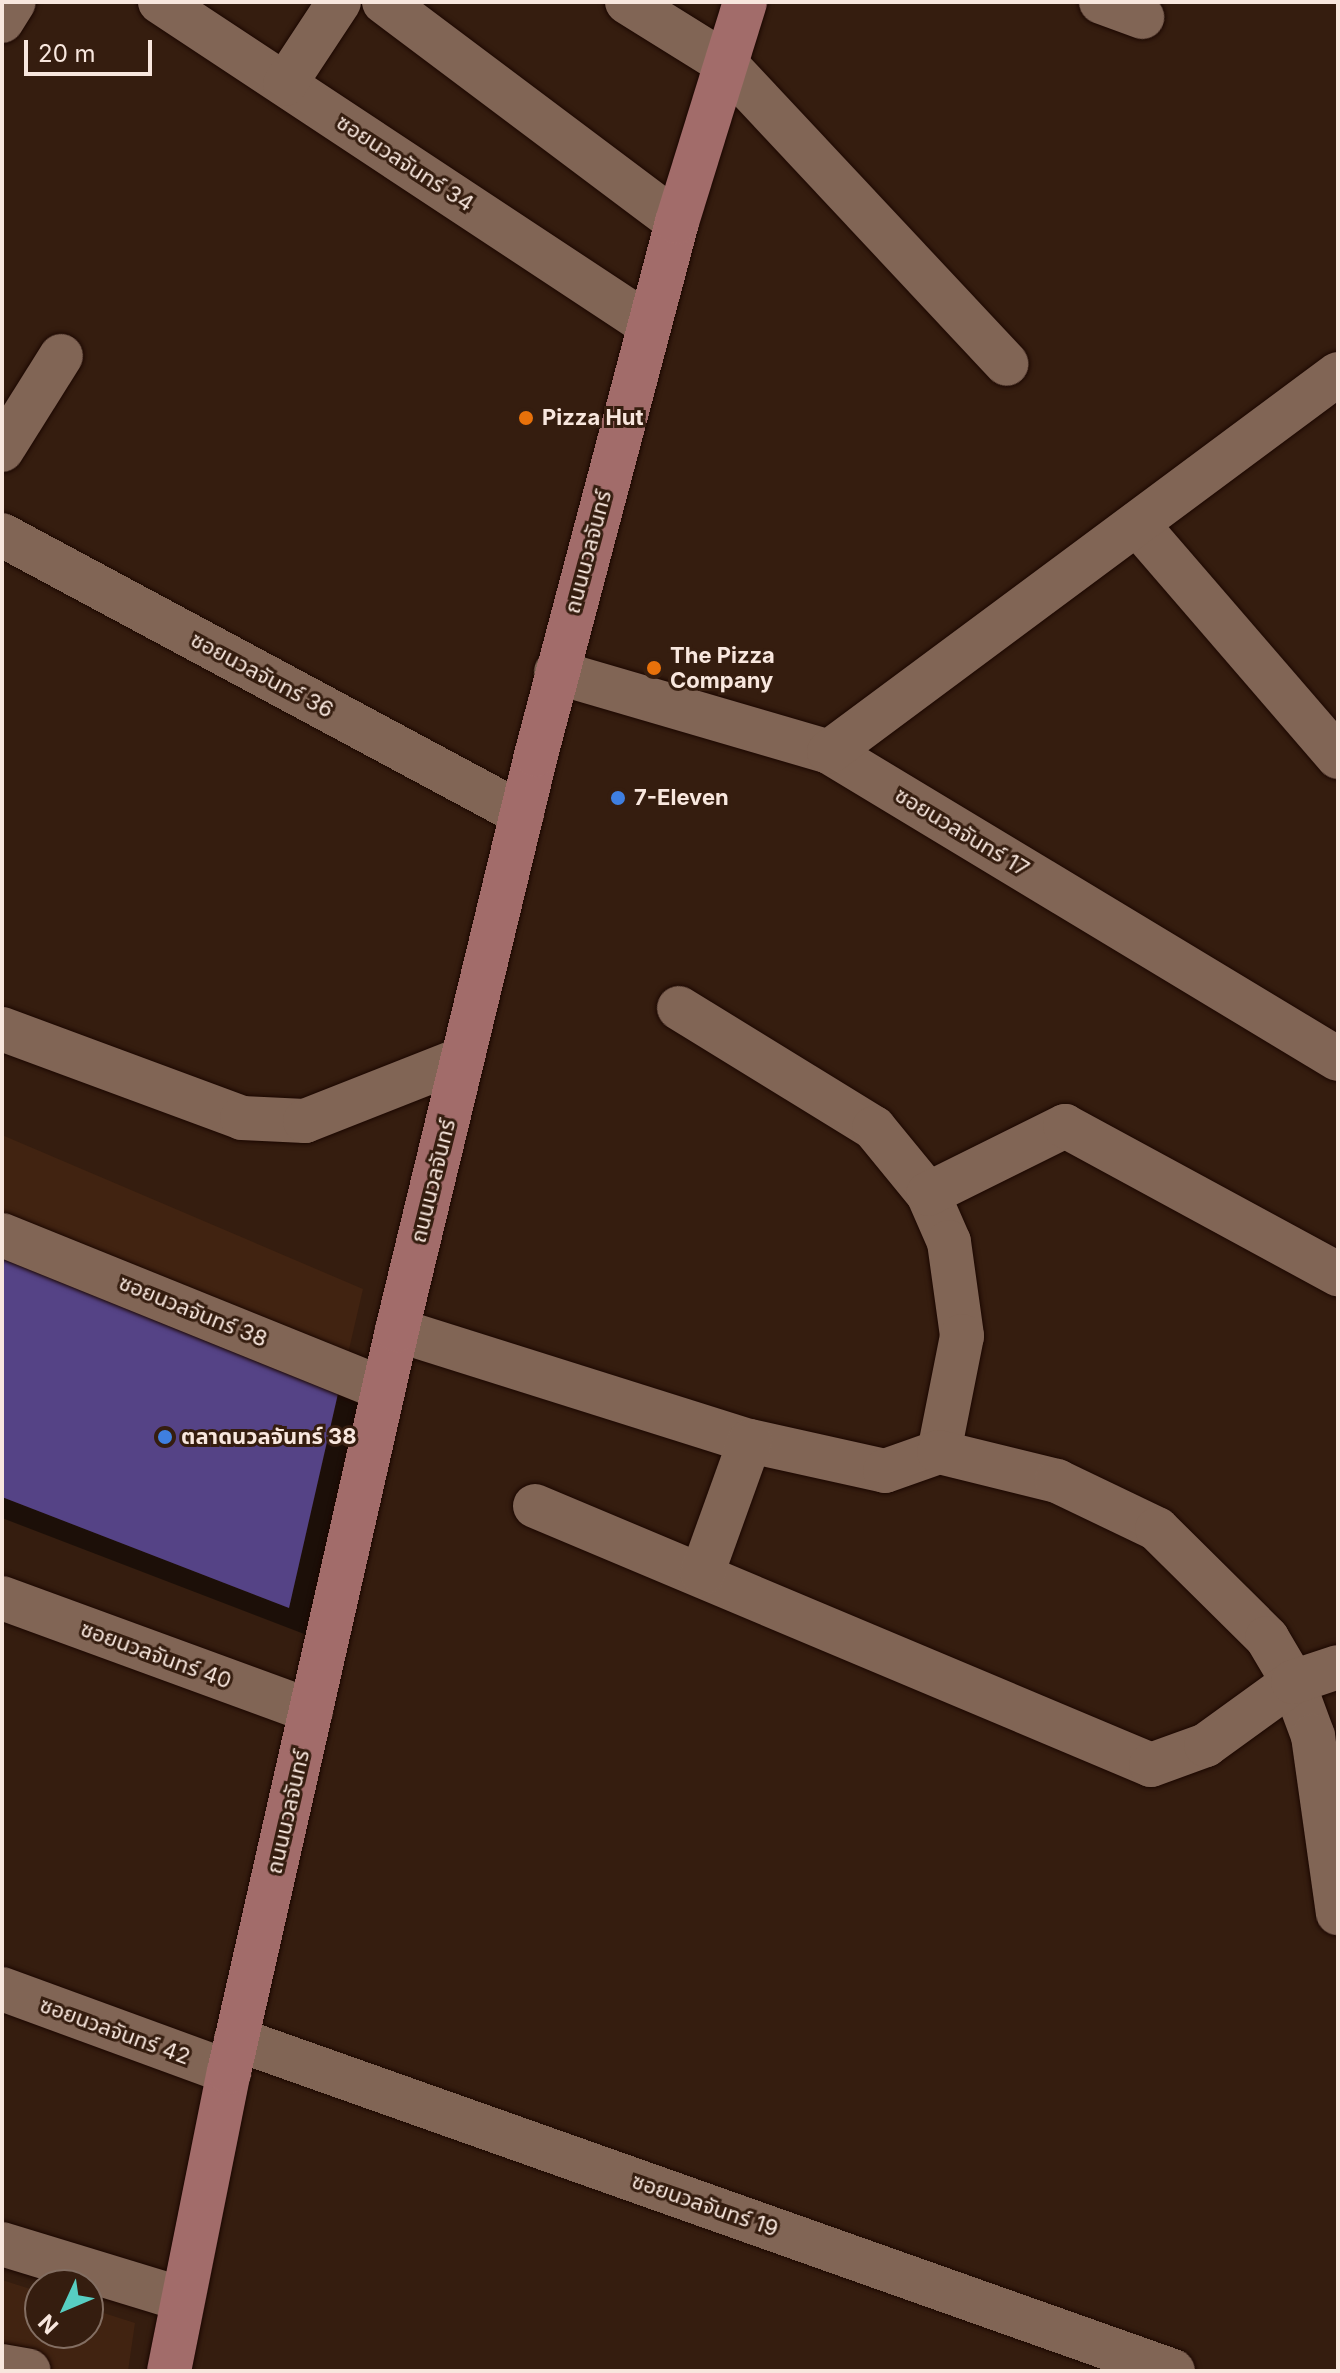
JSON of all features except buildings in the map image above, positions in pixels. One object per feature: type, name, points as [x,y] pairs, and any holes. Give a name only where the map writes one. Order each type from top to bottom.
[{"type":"main road","name":"ถนนนวลจันทร์","points":[[169,2371],[232,2056],[383,1389],[556,672],[677,222],[745,2]]},
{"type":"street","points":[[2,21],[14,2]]},
{"type":"street","name":"ซอยนวลจันทร์ 34","points":[[160,2],[649,325]]},
{"type":"street","points":[[285,84],[339,2]]},
{"type":"street","points":[[384,2],[677,222]]},
{"type":"street","points":[[627,2],[725,63],[1007,364]]},
{"type":"street","points":[[1101,2],[1142,17]]},
{"type":"street","points":[[2,450],[61,356]]},
{"type":"street","points":[[829,752],[1338,374]]},
{"type":"street","points":[[1137,524],[1338,757]]},
{"type":"street","name":"ซอยนวลจันทร์ 36","points":[[2,535],[522,814]]},
{"type":"street","name":"ซอยนวลจันทร์ 17","points":[[556,672],[829,752],[1338,1059]]},
{"type":"street","points":[[679,1008],[874,1128],[928,1194],[949,1242],[962,1336],[939,1452]]},
{"type":"street","points":[[2,1029],[242,1118],[305,1121],[462,1059]]},
{"type":"street","points":[[928,1194],[1065,1126],[1338,1274]]},
{"type":"street","name":"ซอยนวลจันทร์ 38","points":[[2,1235],[383,1389]]},
{"type":"street","points":[[397,1330],[750,1441],[885,1471],[939,1452],[1057,1481],[1157,1529],[1267,1638],[1293,1682],[1313,1736],[1338,1913]]},
{"type":"street","points":[[702,1574],[750,1441]]},
{"type":"street","points":[[535,1506],[1151,1765],[1206,1745],[1293,1682],[1338,1667]]},
{"type":"street","name":"ซอยนวลจันทร์ 40","points":[[2,1598],[311,1711]]},
{"type":"street","name":"ซอยนวลจันทร์ 42","points":[[2,1989],[232,2056]]},
{"type":"street","name":"ซอยนวลจันทร์ 19","points":[[232,2056],[1173,2371]]},
{"type":"street","points":[[2,2244],[182,2299]]},
{"type":"street","points":[[2,2366],[29,2371]]},
{"type":"shaded area","name":"ตลาดนวลจันทร์ 38","points":[[2,1135],[363,1289],[289,1608],[2,1497]]},
{"type":"shaded area","points":[[2,2280],[24,2287],[24,2349],[104,2349],[104,2313],[135,2323],[128,2371],[2,2371]]},
{"type":"place","name":"Pizza Hut","points":[[526,418]]},
{"type":"place","name":"The Pizza Company","points":[[654,668]]},
{"type":"place","name":"7-Eleven","points":[[618,798]]},
{"type":"place","name":"ตลาดนวลจันทร์ 38","points":[[165,1437]]}]
